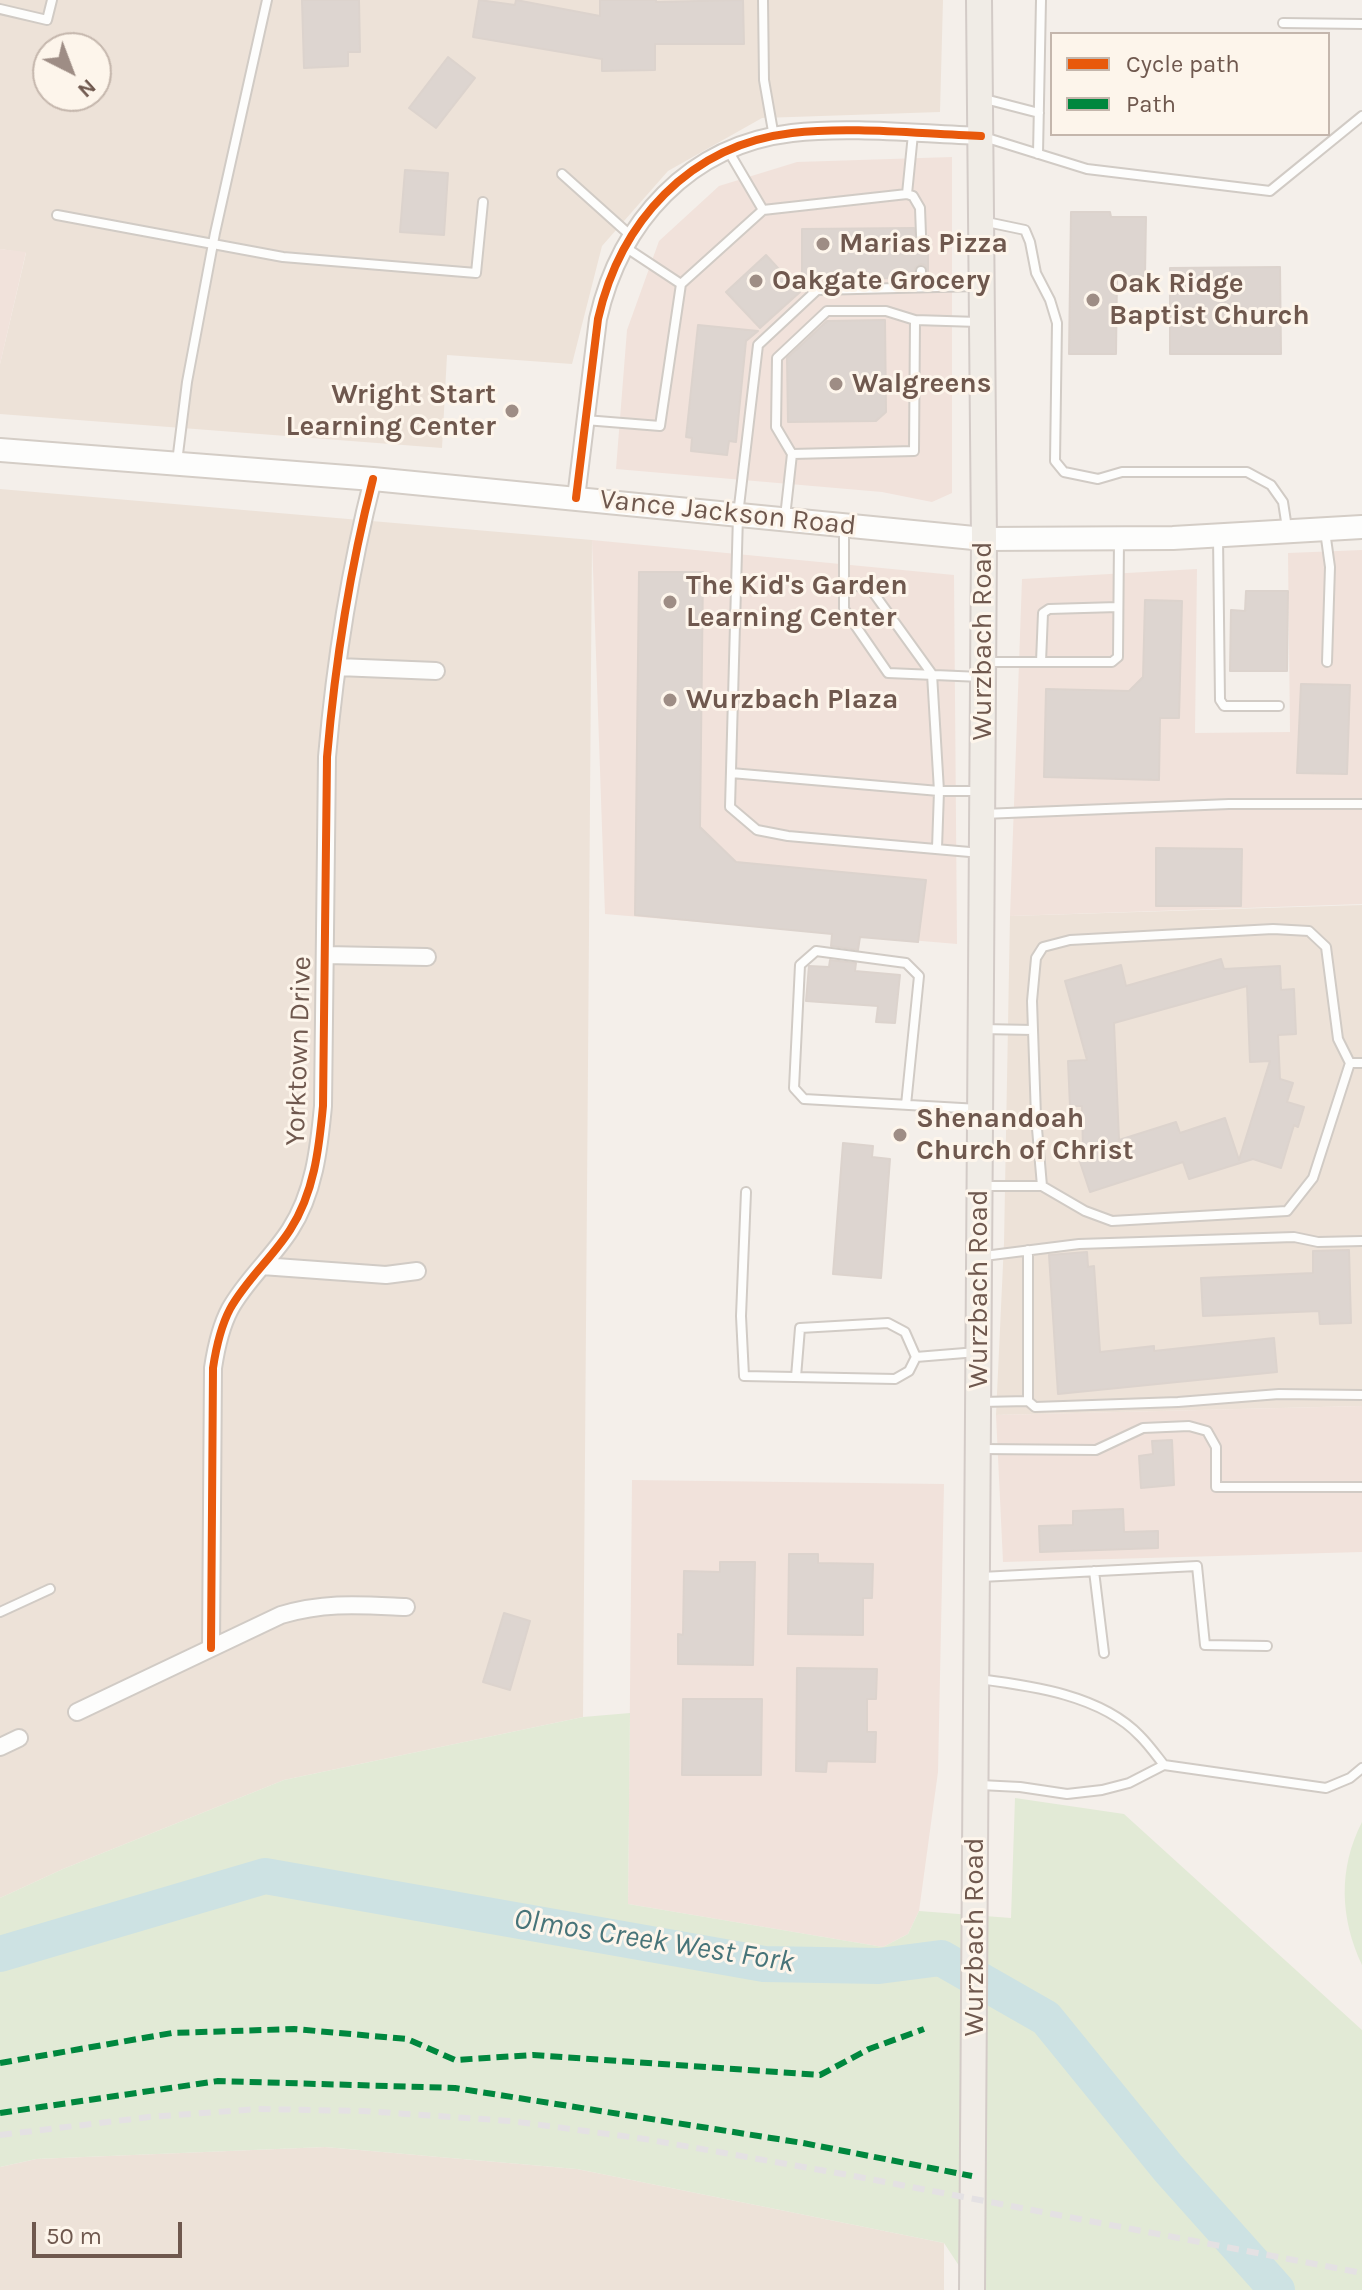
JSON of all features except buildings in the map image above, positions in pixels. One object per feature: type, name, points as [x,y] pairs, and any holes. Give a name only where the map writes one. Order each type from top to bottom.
[{"type":"main road","name":"Wurzbach Road","points":[[972,2290],[984,539],[979,0]]},
{"type":"main road","name":"Vance Jackson Road","points":[[0,450],[373,479],[984,539],[1218,536],[1362,527]]},
{"type":"street","points":[[576,498],[598,319],[611,273],[627,241],[681,179],[729,152],[774,137],[818,131],[981,136]]},
{"type":"street","name":"Yorktown Drive","points":[[211,1648],[213,1368],[218,1338],[229,1310],[291,1228],[313,1178],[319,1150],[323,1106],[327,757],[359,531],[373,479]]},
{"type":"street","points":[[338,667],[436,671]]},
{"type":"street","points":[[325,955],[427,957]]},
{"type":"street","points":[[262,1266],[386,1275],[417,1271]]},
{"type":"street","points":[[77,1712],[281,1615],[312,1606],[406,1607]]},
{"type":"street","points":[[0,1747],[19,1738]]},
{"type":"lane","points":[[0,9],[47,20],[52,0]]},
{"type":"lane","points":[[176,464],[187,382],[213,245],[267,0]]},
{"type":"lane","points":[[763,0],[764,80],[774,137]]},
{"type":"lane","points":[[1038,154],[1041,0]]},
{"type":"lane","points":[[1283,23],[1362,24]]},
{"type":"lane","points":[[980,98],[1039,113]]},
{"type":"lane","points":[[981,136],[1087,169],[1270,191],[1362,116]]},
{"type":"lane","points":[[907,194],[913,134]]},
{"type":"lane","points":[[729,152],[763,210]]},
{"type":"lane","points":[[562,174],[627,241],[681,284]]},
{"type":"lane","points":[[585,420],[660,426],[681,284],[763,210],[907,194],[918,203],[921,235]]},
{"type":"lane","points":[[57,215],[283,257],[476,273],[483,202]]},
{"type":"lane","points":[[982,221],[1025,230],[1036,273],[1050,300],[1057,323],[1055,461],[1064,472],[1098,479],[1122,472],[1247,472],[1271,485],[1283,502],[1288,533]]},
{"type":"lane","points":[[921,271],[921,287]]},
{"type":"lane","points":[[982,286],[817,290],[758,345],[738,515],[730,807],[757,830],[788,836],[982,853]]},
{"type":"lane","points":[[785,519],[792,454],[776,427],[777,358],[827,311],[886,311],[915,320],[982,322]]},
{"type":"lane","points":[[792,454],[914,451],[915,320]]},
{"type":"lane","points":[[844,525],[844,609],[888,673],[932,674],[1041,662],[1112,662],[1118,657],[1119,539]]},
{"type":"lane","points":[[1325,530],[1330,567],[1327,662]]},
{"type":"lane","points":[[1218,536],[1220,700],[1224,706],[1279,706]]},
{"type":"lane","points":[[844,584],[870,588],[932,674],[939,791],[937,848]]},
{"type":"lane","points":[[1041,662],[1043,613],[1049,609],[1118,607]]},
{"type":"lane","points":[[731,773],[939,791],[982,802],[1362,804]]},
{"type":"lane","points":[[979,1186],[1042,1186],[1085,1211],[1112,1221],[1287,1211],[1313,1178],[1350,1063],[1338,1039],[1326,947],[1309,931],[1273,929],[1086,939],[1043,947],[1036,958],[1033,1030],[1042,1186]]},
{"type":"lane","points":[[906,1105],[919,976],[906,963],[816,951],[800,965],[794,1088],[804,1099],[906,1105],[980,1109]]},
{"type":"lane","points":[[981,1029],[1033,1030]]},
{"type":"lane","points":[[1350,1063],[1362,1063]]},
{"type":"lane","points":[[746,1192],[741,1316],[744,1376],[895,1379],[909,1371],[916,1357]]},
{"type":"lane","points":[[979,1257],[1079,1244],[1294,1237],[1318,1242],[1362,1241]]},
{"type":"lane","points":[[1028,1250],[1028,1401]]},
{"type":"lane","points":[[796,1377],[800,1328],[888,1323],[905,1332],[916,1357]]},
{"type":"lane","points":[[916,1357],[978,1352]]},
{"type":"lane","points":[[978,1402],[1028,1401],[1035,1407],[1178,1402],[1279,1394],[1362,1395]]},
{"type":"lane","points":[[977,1449],[1096,1450],[1143,1428],[1189,1426],[1207,1431],[1216,1447],[1216,1487],[1362,1487]]},
{"type":"lane","points":[[976,1577],[1197,1566],[1205,1645],[1267,1646]]},
{"type":"lane","points":[[1094,1571],[1104,1653]]},
{"type":"lane","points":[[0,1612],[50,1589]]},
{"type":"lane","points":[[976,1678],[1048,1690],[1079,1699],[1139,1734],[1164,1765]]},
{"type":"lane","points":[[975,1785],[1067,1794],[1129,1783],[1164,1765],[1326,1788],[1350,1778],[1362,1768]]},
{"type":"shaded area","points":[[0,0],[943,0],[940,112],[762,118],[668,171],[602,246],[572,364],[447,355],[442,448],[0,414],[0,364],[26,253],[0,249]]},
{"type":"shaded area","points":[[952,157],[952,493],[932,502],[882,492],[616,469],[627,330],[659,241],[719,186],[797,162]]},
{"type":"shaded area","points":[[0,249],[26,252],[0,364]]},
{"type":"shaded area","points":[[0,489],[592,540],[583,1717],[284,1780],[63,1869],[0,1898]]},
{"type":"shaded area","name":"Wurzbach Plaza","points":[[592,540],[954,575],[957,944],[605,914]]},
{"type":"shaded area","points":[[1362,550],[1362,904],[1010,916],[1022,579],[1197,569],[1195,733],[1290,732],[1288,553]]},
{"type":"shaded area","points":[[1362,905],[1362,1406],[996,1415],[1004,1243],[1010,916]]},
{"type":"shaded area","points":[[1362,1406],[1362,1552],[1003,1562],[996,1415]]},
{"type":"shaded area","points":[[632,1480],[944,1484],[938,1772],[919,1911],[908,1934],[883,1947],[628,1904]]},
{"type":"shaded area","points":[[325,2147],[577,2169],[944,2243],[944,2290],[0,2290],[0,2167],[36,2159]]},
{"type":"green space","points":[[630,1713],[628,1904],[883,1947],[908,1934],[919,1911],[1011,1918],[1015,1798],[1124,1814],[1362,2030],[1362,2290],[975,2290],[944,2243],[577,2169],[325,2147],[36,2159],[0,2167],[0,1898],[63,1869],[284,1780],[583,1717]]},
{"type":"green space","points":[[1362,1822],[1362,1965],[1349,1929],[1345,1894],[1349,1858]]},
{"type":"waterway","name":"Olmos Creek West Fork","points":[[0,1954],[265,1876],[764,1964],[879,1966],[941,1958],[1046,2018],[1168,2168],[1277,2290]]},
{"type":"railway","points":[[0,2135],[149,2117],[258,2109],[363,2111],[511,2121],[645,2139],[843,2174],[1362,2273]]},
{"type":"marked path","points":[[0,2063],[172,2033],[294,2029],[407,2039],[455,2060],[533,2055],[820,2075],[869,2049],[924,2029]]},
{"type":"marked path","points":[[0,2113],[218,2081],[455,2088],[803,2143],[972,2176]]},
{"type":"cycle path","points":[[576,498],[598,319],[608,284],[623,251],[642,221],[665,194],[721,153],[755,140],[792,133],[862,130],[981,136]]},
{"type":"cycle path","points":[[211,1648],[213,1368],[217,1346],[236,1298],[283,1240],[298,1216],[310,1186],[320,1138],[323,1106],[327,757],[344,617],[373,479]]},
{"type":"place","name":"Marias Pizza","points":[[823,244]]},
{"type":"place","name":"Oakgate Grocery","points":[[756,281]]},
{"type":"place","name":"Oak Ridge Baptist Church","points":[[1093,300]]},
{"type":"place","name":"Walgreens","points":[[836,384]]},
{"type":"place","name":"Wright Start Learning Center","points":[[512,411]]},
{"type":"place","name":"The Kid's Garden Learning Center","points":[[670,602]]},
{"type":"place","name":"Wurzbach Plaza","points":[[670,700]]},
{"type":"place","name":"Shenandoah Church of Christ","points":[[900,1135]]}]
